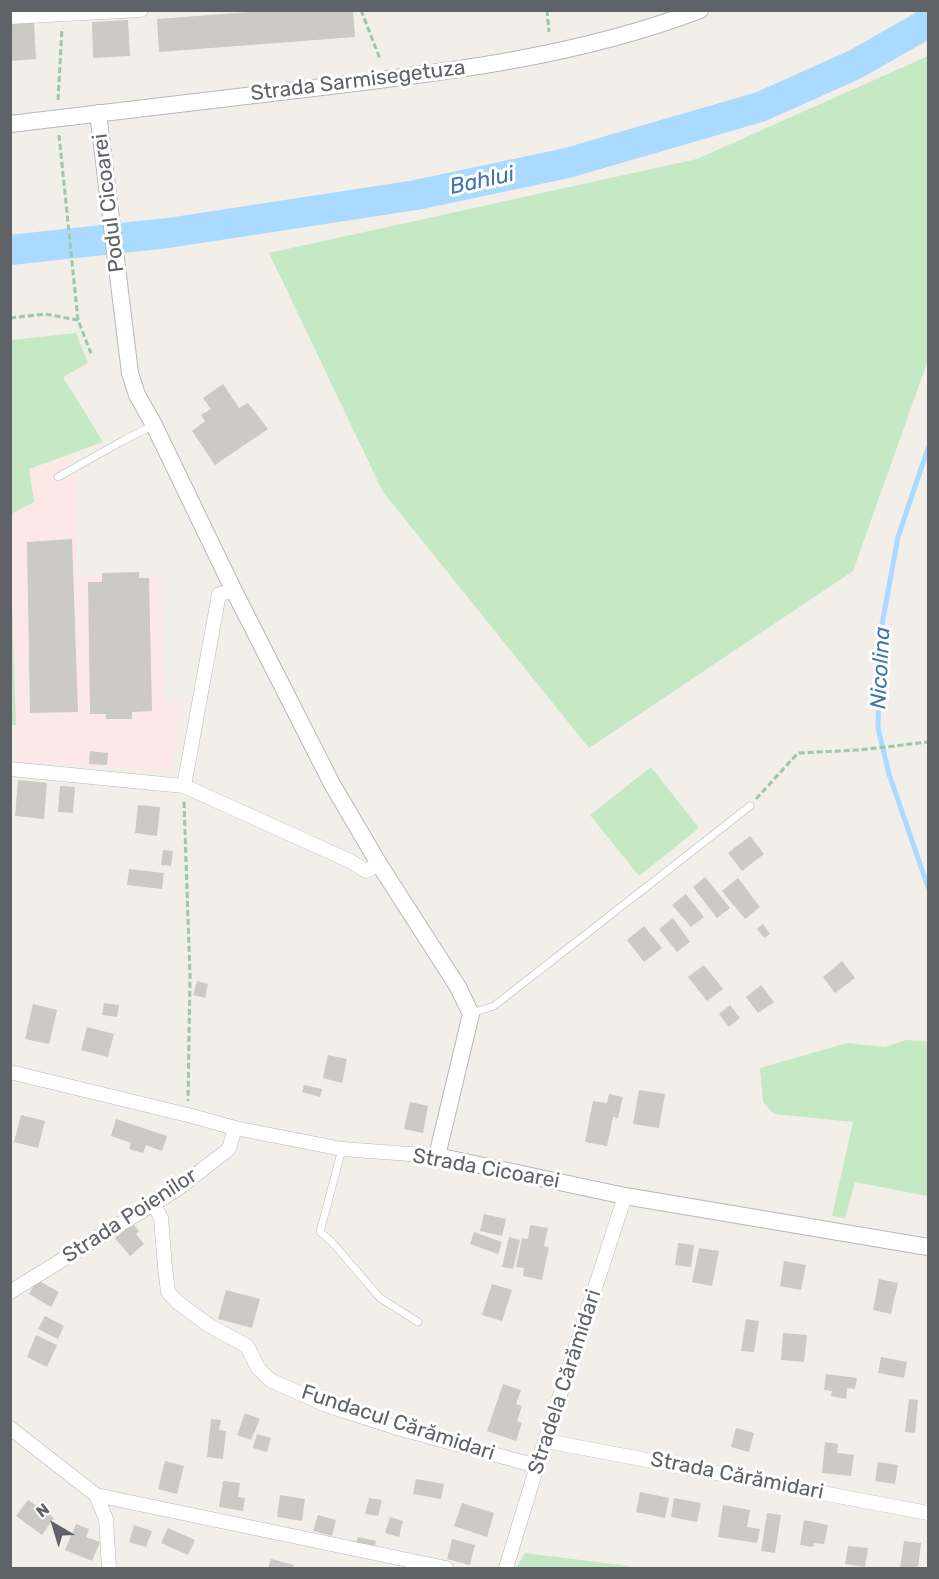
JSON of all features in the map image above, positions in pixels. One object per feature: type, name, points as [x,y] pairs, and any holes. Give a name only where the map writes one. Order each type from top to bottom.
[{"type":"street","points":[[10,16],[141,10]]},
{"type":"street","name":"Strada Sarmisegetuza","points":[[10,124],[382,80],[494,64],[622,35],[700,10]]},
{"type":"street","name":"Podul Cicoarei","points":[[98,113],[130,373],[137,395],[332,784],[378,864],[458,987],[471,1014]]},
{"type":"street","points":[[184,786],[219,594],[234,591]]},
{"type":"street","points":[[10,769],[184,786],[350,861],[366,871],[378,864]]},
{"type":"street","points":[[437,1156],[471,1014]]},
{"type":"street","name":"Strada Cicoarei","points":[[10,1072],[235,1128],[342,1149],[437,1156],[625,1196],[928,1247]]},
{"type":"street","name":"Strada Poienilor","points":[[10,1292],[176,1190],[229,1149],[235,1128]]},
{"type":"street","name":"Stradela Cărămidari","points":[[506,1569],[625,1196]]},
{"type":"street","name":"Fundacul Cărămidari","points":[[154,1204],[161,1218],[168,1292],[177,1302],[210,1326],[247,1346],[258,1368],[270,1380],[337,1408],[401,1429],[537,1466]]},
{"type":"street","points":[[10,1428],[96,1495],[446,1569]]},
{"type":"street","name":"Strada Cărămidari","points":[[546,1441],[928,1513]]},
{"type":"street","points":[[96,1495],[106,1519],[109,1569]]},
{"type":"lane","points":[[58,477],[154,425]]},
{"type":"lane","points":[[471,1014],[494,1006],[750,806]]},
{"type":"lane","points":[[342,1149],[320,1232],[338,1249],[380,1298],[418,1322]]},
{"type":"path","points":[[361,10],[381,59]]},
{"type":"path","points":[[547,10],[549,32]]},
{"type":"path","points":[[58,100],[63,14]]},
{"type":"path","points":[[57,118],[78,320],[92,356]]},
{"type":"path","points":[[10,318],[45,314],[78,320]]},
{"type":"path","points":[[750,806],[798,753],[860,750],[928,742]]},
{"type":"path","points":[[184,786],[190,976],[188,1115]]},
{"type":"shaded area","points":[[73,454],[78,477],[77,577],[161,575],[165,701],[184,701],[170,771],[17,761],[10,514],[34,502],[29,470]]},
{"type":"green space","points":[[928,56],[928,360],[853,571],[589,748],[383,492],[269,253],[697,159]]},
{"type":"green space","points":[[76,333],[88,363],[63,377],[103,442],[29,469],[34,502],[11,514],[11,340]]},
{"type":"green space","points":[[11,575],[16,725],[10,725]]},
{"type":"green space","points":[[651,767],[699,828],[639,876],[590,815]]},
{"type":"green space","points":[[906,1040],[925,1041],[928,1044],[928,1196],[855,1182],[845,1218],[832,1216],[853,1122],[774,1114],[763,1102],[760,1068],[847,1043],[885,1047]]},
{"type":"green space","points":[[525,1553],[621,1565],[637,1568],[516,1568]]},
{"type":"building","points":[[275,10],[353,10],[355,37],[159,52],[157,19]]},
{"type":"building","points":[[128,20],[130,56],[93,58],[92,22]]},
{"type":"building","points":[[34,22],[36,59],[10,61],[10,23]]},
{"type":"building","points":[[223,384],[239,408],[248,403],[268,429],[215,465],[192,431],[205,421],[201,415],[211,409],[203,398]]},
{"type":"building","points":[[72,539],[78,712],[30,713],[27,542]]},
{"type":"building","points":[[139,572],[139,578],[149,578],[152,711],[132,712],[132,719],[106,719],[106,714],[90,714],[88,582],[102,582],[102,573]]},
{"type":"building","points":[[90,751],[108,753],[107,765],[89,764]]},
{"type":"building","points":[[18,780],[47,783],[44,819],[15,816]]},
{"type":"building","points":[[60,786],[75,787],[73,813],[58,812]]},
{"type":"building","points":[[138,805],[160,807],[157,836],[135,833]]},
{"type":"building","points":[[750,836],[764,854],[742,871],[728,853]]},
{"type":"building","points":[[163,850],[173,851],[171,866],[161,865]]},
{"type":"building","points":[[129,869],[164,873],[162,889],[127,885]]},
{"type":"building","points":[[705,877],[730,908],[717,918],[693,887]]},
{"type":"building","points":[[738,878],[760,907],[745,919],[722,891]]},
{"type":"building","points":[[686,894],[704,917],[691,927],[672,905]]},
{"type":"building","points":[[673,918],[690,942],[677,952],[659,929]]},
{"type":"building","points":[[763,924],[770,934],[764,938],[757,929]]},
{"type":"building","points":[[644,926],[662,948],[644,962],[627,940]]},
{"type":"building","points":[[842,961],[855,978],[835,993],[823,977]]},
{"type":"building","points":[[704,965],[723,989],[707,1001],[688,977]]},
{"type":"building","points":[[197,981],[208,984],[205,998],[193,995]]},
{"type":"building","points":[[761,985],[774,1002],[758,1013],[746,997]]},
{"type":"building","points":[[104,1003],[119,1005],[117,1017],[102,1015]]},
{"type":"building","points":[[33,1004],[57,1010],[49,1044],[25,1039]]},
{"type":"building","points":[[730,1005],[740,1018],[729,1027],[719,1014]]},
{"type":"building","points":[[87,1027],[114,1034],[108,1057],[81,1050]]},
{"type":"building","points":[[328,1055],[347,1059],[342,1083],[323,1078]]},
{"type":"building","points":[[304,1085],[322,1089],[320,1097],[302,1092]]},
{"type":"building","points":[[639,1090],[665,1094],[659,1128],[633,1124]]},
{"type":"building","points":[[609,1094],[623,1097],[618,1118],[613,1117],[607,1146],[585,1142],[593,1101],[607,1103]]},
{"type":"building","points":[[410,1102],[428,1106],[423,1133],[404,1129]]},
{"type":"building","points":[[21,1115],[45,1121],[38,1148],[14,1142]]},
{"type":"building","points":[[116,1119],[167,1136],[162,1151],[146,1145],[143,1153],[129,1149],[131,1143],[111,1136]]},
{"type":"building","points":[[484,1214],[506,1219],[502,1236],[480,1231]]},
{"type":"building","points":[[133,1224],[139,1231],[136,1234],[144,1244],[130,1256],[115,1238]]},
{"type":"building","points":[[530,1225],[548,1228],[544,1246],[549,1247],[542,1280],[523,1276],[524,1268],[516,1267],[522,1238],[528,1239]]},
{"type":"building","points":[[474,1232],[502,1242],[498,1254],[470,1244]]},
{"type":"building","points":[[509,1237],[520,1240],[513,1269],[502,1267]]},
{"type":"building","points":[[678,1243],[694,1245],[691,1267],[675,1265]]},
{"type":"building","points":[[699,1248],[719,1251],[712,1286],[692,1282]]},
{"type":"building","points":[[784,1261],[806,1265],[801,1290],[780,1286]]},
{"type":"building","points":[[879,1279],[898,1283],[891,1314],[873,1310]]},
{"type":"building","points":[[37,1280],[59,1292],[51,1307],[29,1294]]},
{"type":"building","points":[[492,1284],[512,1290],[502,1321],[482,1315]]},
{"type":"building","points":[[226,1290],[260,1299],[252,1328],[218,1319]]},
{"type":"building","points":[[45,1316],[64,1326],[58,1339],[38,1329]]},
{"type":"building","points":[[746,1319],[759,1321],[754,1352],[741,1351]]},
{"type":"building","points":[[783,1333],[807,1335],[804,1362],[781,1360]]},
{"type":"building","points":[[36,1335],[57,1345],[47,1367],[27,1357]]},
{"type":"building","points":[[881,1357],[907,1362],[904,1378],[878,1373]]},
{"type":"building","points":[[826,1374],[857,1378],[855,1389],[847,1388],[846,1399],[831,1396],[832,1391],[824,1390]]},
{"type":"building","points":[[503,1384],[521,1390],[516,1404],[522,1406],[517,1421],[522,1423],[516,1441],[487,1431]]},
{"type":"building","points":[[909,1399],[918,1400],[915,1433],[905,1432]]},
{"type":"building","points":[[245,1413],[260,1419],[251,1440],[237,1435]]},
{"type":"building","points":[[211,1419],[221,1420],[219,1430],[226,1431],[223,1459],[207,1457]]},
{"type":"building","points":[[736,1428],[754,1433],[749,1452],[731,1447]]},
{"type":"building","points":[[257,1434],[271,1438],[267,1452],[253,1448]]},
{"type":"building","points":[[825,1442],[838,1444],[837,1453],[854,1455],[851,1476],[822,1473]]},
{"type":"building","points":[[165,1461],[184,1466],[177,1494],[158,1489]]},
{"type":"building","points":[[878,1462],[898,1465],[895,1484],[875,1481]]},
{"type":"building","points":[[416,1479],[444,1484],[441,1499],[413,1494]]},
{"type":"building","points":[[223,1481],[240,1483],[238,1497],[245,1498],[243,1511],[219,1507]]},
{"type":"building","points":[[640,1492],[669,1498],[665,1518],[636,1512]]},
{"type":"building","points":[[280,1495],[305,1499],[302,1521],[277,1517]]},
{"type":"building","points":[[369,1498],[382,1500],[378,1516],[365,1514]]},
{"type":"building","points":[[674,1498],[701,1503],[697,1522],[671,1517]]},
{"type":"building","points":[[28,1500],[54,1518],[42,1535],[16,1516]]},
{"type":"building","points":[[462,1503],[494,1513],[487,1537],[454,1526]]},
{"type":"building","points":[[723,1505],[750,1510],[747,1527],[760,1529],[757,1543],[718,1537]]},
{"type":"building","points":[[767,1513],[781,1515],[775,1553],[761,1551]]},
{"type":"building","points":[[318,1515],[336,1520],[332,1536],[313,1531]]},
{"type":"building","points":[[390,1517],[403,1521],[399,1537],[385,1533]]},
{"type":"building","points":[[804,1520],[828,1525],[824,1544],[814,1543],[813,1547],[800,1545]]},
{"type":"building","points":[[76,1524],[89,1529],[86,1537],[100,1542],[92,1561],[65,1550]]},
{"type":"building","points":[[134,1525],[152,1531],[146,1547],[129,1542]]},
{"type":"building","points":[[168,1528],[195,1540],[188,1555],[161,1543]]},
{"type":"building","points":[[358,1537],[376,1541],[374,1551],[355,1546]]},
{"type":"building","points":[[452,1539],[475,1545],[470,1565],[447,1559]]},
{"type":"building","points":[[904,1541],[921,1543],[918,1568],[900,1568]]},
{"type":"building","points":[[848,1546],[868,1548],[865,1567],[845,1564]]},
{"type":"building","points":[[271,1559],[294,1565],[293,1568],[268,1568]]},
{"type":"waterway","name":"Bahlui","points":[[10,250],[168,233],[416,195],[567,163],[760,107],[854,65],[928,23]]},
{"type":"waterway","name":"Nicolina","points":[[928,448],[898,537],[880,635],[878,728],[889,774],[928,887]]}]
